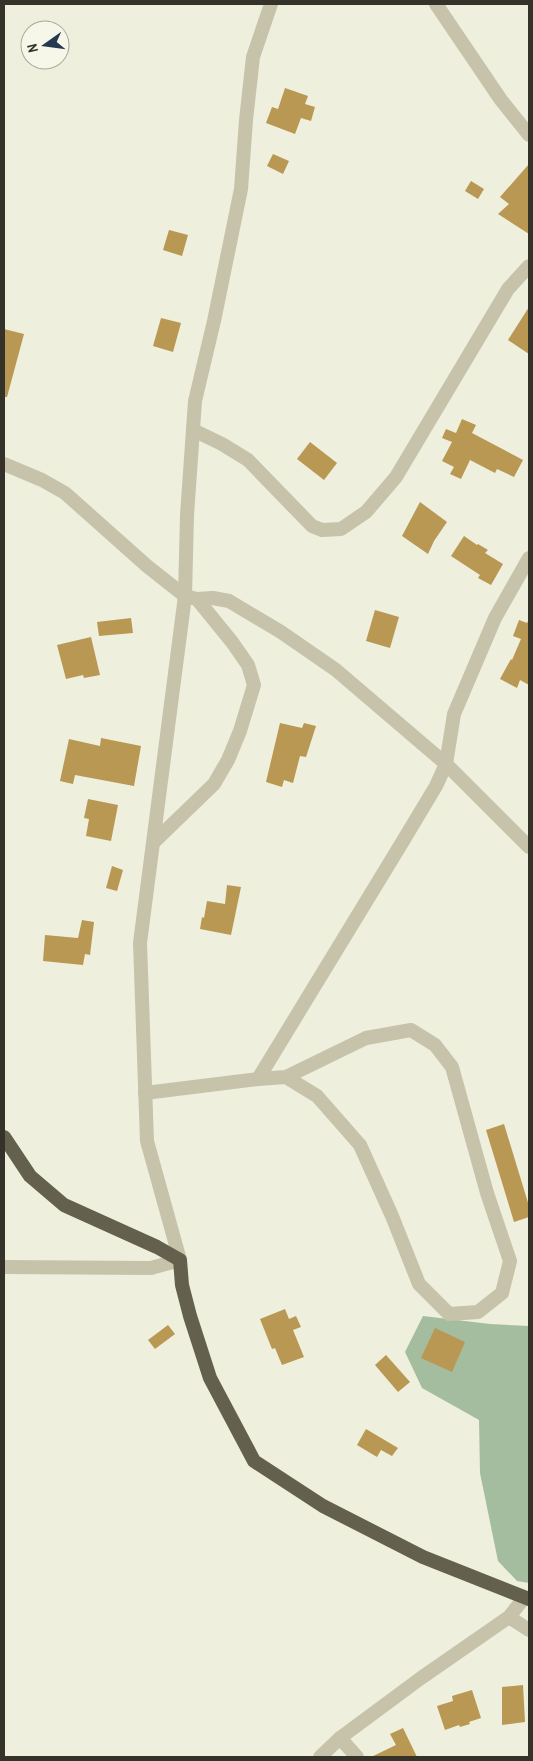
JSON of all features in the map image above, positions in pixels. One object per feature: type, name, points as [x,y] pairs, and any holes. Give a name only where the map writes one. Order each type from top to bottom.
[{"type":"highway","points":[[4,1138],[30,1176],[64,1205],[180,1260],[182,1285],[210,1378],[254,1461],[324,1506],[423,1557],[527,1599]]},
{"type":"street","points":[[4,1267],[151,1268],[180,1260],[147,1141],[140,943],[191,598],[187,515],[195,402],[241,189],[253,57],[271,4]]},
{"type":"street","points":[[436,4],[501,100],[529,135]]},
{"type":"street","points":[[192,430],[222,444],[248,460],[312,526],[322,530],[341,529],[366,512],[396,477],[508,289],[529,266]]},
{"type":"street","points":[[4,464],[42,480],[65,494],[147,566],[191,598],[232,642],[248,665],[254,685],[240,731],[228,760],[214,784],[154,842]]},
{"type":"street","points":[[258,1079],[436,786],[446,764],[454,714],[495,618],[529,558]]},
{"type":"street","points":[[191,598],[213,598],[229,601],[281,632],[336,670],[446,764],[529,847]]},
{"type":"street","points":[[145,1093],[286,1077],[366,1038],[411,1030],[435,1045],[452,1067],[487,1193],[510,1261],[502,1293],[478,1312],[449,1314],[419,1284],[392,1216],[360,1145],[317,1096],[286,1077]]},
{"type":"street","points":[[320,1757],[340,1738],[421,1678],[509,1617],[527,1599]]},
{"type":"street","points":[[509,1617],[529,1630]]},
{"type":"street","points":[[340,1738],[357,1757]]},
{"type":"green space","points":[[423,1316],[490,1324],[529,1326],[529,1583],[517,1581],[498,1561],[480,1473],[479,1420],[422,1388],[405,1352]]},
{"type":"building","points":[[285,88],[308,96],[305,104],[315,107],[311,121],[301,118],[295,134],[266,123],[272,107],[278,109]]},
{"type":"building","points":[[273,154],[289,161],[283,174],[267,166]]},
{"type":"building","points":[[529,164],[529,234],[498,214],[509,204],[500,197]]},
{"type":"building","points":[[471,181],[484,189],[478,199],[465,191]]},
{"type":"building","points":[[169,230],[188,235],[182,256],[163,250]]},
{"type":"building","points":[[529,307],[529,354],[508,340]]},
{"type":"building","points":[[161,318],[181,323],[173,352],[153,346]]},
{"type":"building","points":[[4,329],[24,334],[7,397],[4,397]]},
{"type":"building","points":[[462,419],[476,425],[472,433],[523,460],[514,477],[497,469],[495,473],[470,460],[461,479],[450,474],[454,467],[442,461],[452,442],[442,438],[446,429],[456,433]]},
{"type":"building","points":[[310,442],[337,463],[324,480],[297,459]]},
{"type":"building","points":[[420,502],[447,522],[428,554],[402,536]]},
{"type":"building","points":[[464,536],[488,550],[485,553],[503,564],[491,585],[478,578],[480,575],[451,556]]},
{"type":"building","points":[[375,610],[399,617],[390,648],[366,641]]},
{"type":"building","points":[[131,618],[133,633],[99,636],[97,622]]},
{"type":"building","points":[[529,619],[529,685],[520,680],[517,688],[500,679],[512,660],[521,639],[513,636],[519,620],[527,623]]},
{"type":"building","points":[[91,637],[100,675],[84,678],[83,675],[66,679],[57,645]]},
{"type":"building","points":[[280,723],[302,728],[304,723],[316,726],[306,757],[300,756],[293,783],[284,780],[282,787],[266,782]]},
{"type":"building","points":[[101,738],[141,746],[134,786],[75,775],[73,784],[60,781],[69,739],[100,746]]},
{"type":"building","points":[[88,799],[118,805],[111,841],[86,836],[89,819],[84,818]]},
{"type":"building","points":[[112,866],[123,870],[117,891],[106,888]]},
{"type":"building","points":[[227,885],[241,887],[231,935],[200,929],[207,901],[225,904]]},
{"type":"building","points":[[82,920],[94,922],[90,955],[85,954],[83,965],[43,961],[45,935],[78,938]]},
{"type":"building","points":[[504,1124],[529,1206],[529,1217],[514,1222],[486,1130]]},
{"type":"building","points":[[285,1309],[289,1319],[296,1316],[301,1327],[293,1330],[304,1357],[282,1365],[275,1348],[272,1349],[260,1319]]},
{"type":"building","points":[[168,1325],[175,1334],[155,1349],[148,1340]]},
{"type":"building","points":[[435,1328],[465,1342],[452,1372],[421,1358]]},
{"type":"building","points":[[386,1355],[410,1382],[398,1392],[375,1365]]},
{"type":"building","points":[[366,1429],[398,1448],[392,1456],[381,1450],[377,1457],[357,1445]]},
{"type":"building","points":[[523,1685],[525,1722],[502,1725],[502,1687]]},
{"type":"building","points":[[472,1690],[481,1718],[469,1722],[470,1724],[460,1727],[459,1725],[445,1730],[437,1706],[453,1701],[452,1696]]},
{"type":"building","points":[[403,1728],[417,1757],[371,1757],[396,1745],[390,1734]]}]
